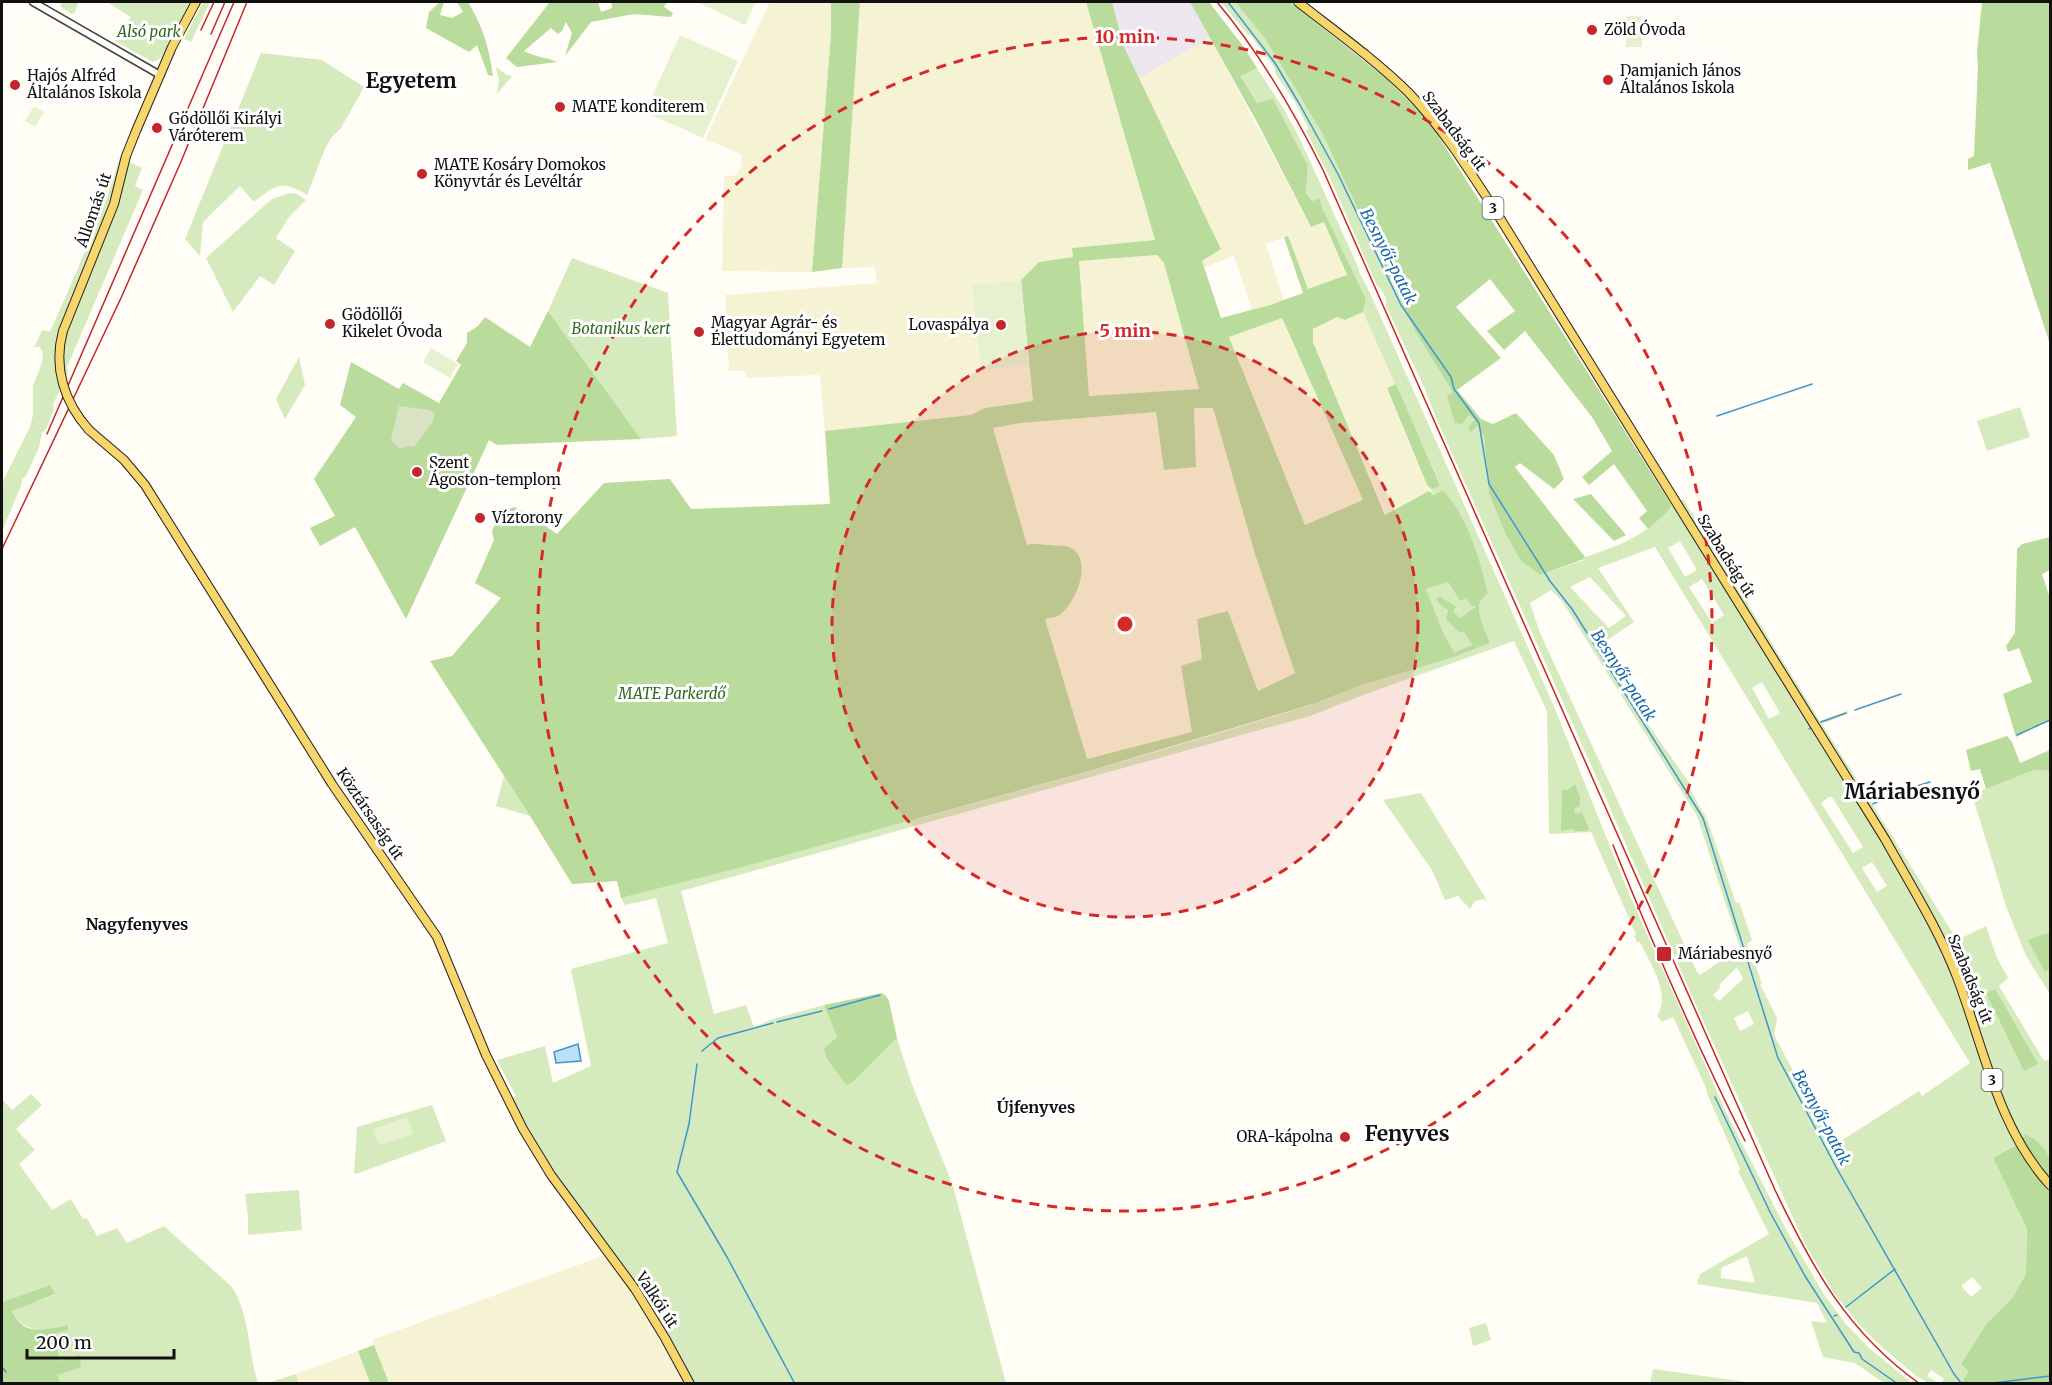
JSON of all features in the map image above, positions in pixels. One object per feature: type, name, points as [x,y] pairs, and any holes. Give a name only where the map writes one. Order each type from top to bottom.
[{"type":"main road","name":"Állomás út","points":[[89,430],[73,409],[62,384],[59,352],[63,331],[114,204],[130,147],[160,75],[196,2]]},
{"type":"main road","name":"Szabadság út","points":[[1298,2],[1371,60],[1408,93],[1447,139],[1493,207],[1885,838],[1933,924],[1951,964],[1974,1023],[1994,1086],[2012,1128],[2026,1155],[2049,1184]]},
{"type":"main road","name":"Köztársaság út","points":[[89,430],[124,460],[145,485],[332,784],[437,937],[486,1055],[508,1101],[540,1159],[595,1235]]},
{"type":"main road","name":"Valkói út","points":[[595,1235],[649,1312],[690,1383]]},
{"type":"street","points":[[33,2],[160,75]]},
{"type":"shaded area","points":[[770,2],[831,2],[831,34],[812,272],[722,271],[724,177],[736,175],[741,168],[741,154],[705,139]]},
{"type":"shaded area","points":[[860,2],[1086,2],[1155,241],[1073,248],[1073,257],[1039,262],[1021,280],[972,285],[981,369],[1029,365],[1033,401],[1000,405],[971,415],[825,431],[820,375],[746,378],[745,371],[729,371],[725,295],[877,283],[875,267],[842,268]]},
{"type":"shaded area","points":[[1112,2],[1190,2],[1210,38],[1138,79],[1124,47]]},
{"type":"shaded area","points":[[1210,38],[1311,227],[1324,222],[1347,276],[1308,290],[1287,236],[1266,244],[1284,300],[1252,310],[1234,256],[1203,268],[1202,261],[1221,248],[1138,79]]},
{"type":"shaded area","points":[[1157,255],[1164,263],[1199,389],[1089,396],[1079,261]]},
{"type":"shaded area","points":[[1363,312],[1396,384],[1387,389],[1429,491],[1386,515],[1313,342],[1313,329],[1337,317],[1345,320]]},
{"type":"shaded area","points":[[1281,317],[1363,500],[1305,525],[1229,337]]},
{"type":"shaded area","points":[[1194,408],[1213,408],[1255,554],[1295,673],[1258,691],[1228,612],[1197,618],[1202,659],[1181,666],[1193,732],[1086,760],[1045,619],[1063,613],[1043,545],[1033,543],[1027,546],[993,428],[1021,423],[1156,412],[1165,470],[1196,467]]},
{"type":"shaded area","points":[[613,1252],[656,1317],[692,1383],[389,1383],[372,1340]]},
{"type":"shaded area","points":[[358,1351],[370,1383],[299,1383],[296,1374]]},
{"type":"green space","name":"Alsó park","points":[[62,2],[78,2],[75,13],[71,14],[60,6]]},
{"type":"green space","name":"Alsó park","points":[[107,2],[191,2],[161,58],[153,62],[115,41],[131,17]]},
{"type":"green space","points":[[203,2],[210,2],[191,42],[184,39]]},
{"type":"green space","points":[[440,2],[444,2],[440,15],[452,18],[463,12],[457,2],[468,2],[485,38],[493,76],[488,75],[477,45],[469,52],[426,28],[429,12]]},
{"type":"green space","points":[[550,2],[598,2],[601,12],[612,8],[611,2],[667,2],[664,7],[673,13],[671,17],[634,14],[591,22],[565,56],[572,33],[566,22],[558,34],[551,28],[524,51],[557,62],[517,67],[506,58]]},
{"type":"green space","points":[[697,2],[756,2],[745,25]]},
{"type":"green space","points":[[831,2],[860,2],[842,268],[812,272],[831,34]]},
{"type":"green space","name":"MATE Parkerdő","points":[[1086,2],[1112,2],[1124,47],[1221,249],[1202,261],[1221,318],[1270,305],[1303,293],[1284,237],[1288,236],[1308,289],[1347,275],[1324,222],[1311,227],[1258,124],[1190,2],[1209,2],[1257,68],[1241,76],[1257,103],[1273,99],[1308,166],[1306,192],[1312,201],[1320,198],[1322,207],[1366,299],[1363,312],[1345,320],[1337,317],[1313,329],[1313,342],[1385,515],[1429,491],[1434,495],[1443,490],[1452,501],[1472,539],[1485,580],[1488,594],[1482,599],[1479,611],[1490,643],[1451,658],[1364,684],[1316,703],[1089,771],[746,866],[621,898],[617,881],[572,884],[430,661],[452,656],[501,598],[475,583],[494,540],[492,532],[498,513],[514,507],[529,514],[557,534],[604,483],[670,479],[691,509],[830,504],[825,431],[971,415],[985,408],[1033,401],[1021,280],[1039,262],[1073,257],[1072,248],[1155,240]],"holes":[[[1157,255],[1164,263],[1199,389],[1089,396],[1079,261]],[[1282,318],[1363,500],[1305,525],[1229,337]],[[1194,408],[1213,408],[1255,554],[1295,673],[1258,691],[1228,611],[1197,619],[1202,659],[1181,666],[1192,732],[1087,759],[1045,619],[1060,614],[1073,599],[1080,579],[1081,560],[1076,552],[1067,546],[1027,545],[993,428],[1021,423],[1156,412],[1164,470],[1196,467]],[[1448,582],[1460,601],[1466,599],[1476,607],[1460,618],[1453,611],[1456,607],[1454,605],[1440,596],[1436,598],[1439,604],[1448,610],[1446,619],[1459,632],[1464,632],[1472,645],[1454,652],[1444,634],[1426,589]]]},
{"type":"green space","points":[[1221,2],[1235,2],[1264,37],[1322,133],[1415,331],[1484,437],[1489,494],[1505,533],[1521,561],[1540,575],[1584,560],[1585,557],[1635,537],[1683,499],[1820,721],[1848,711],[1849,713],[1822,724],[1957,940],[1986,926],[1997,958],[2008,978],[1999,986],[2044,1061],[2050,1059],[2050,1161],[2040,1145],[2024,1134],[2022,1141],[1993,1158],[2027,1229],[2026,1274],[2012,1298],[1987,1323],[1961,1364],[1970,1372],[1960,1383],[1941,1383],[1944,1379],[1931,1370],[1927,1376],[1938,1383],[1928,1383],[1915,1375],[1875,1341],[1834,1293],[1806,1246],[1695,1003],[1424,387],[1386,306],[1384,294],[1377,286],[1331,180],[1306,131],[1309,129],[1295,102],[1275,73],[1275,68]],"holes":[[[1680,541],[1697,570],[1685,577],[1668,548]],[[1655,547],[1970,1063],[1922,1096],[1919,1091],[1833,1146],[1774,1035],[1777,1018],[1760,984],[1762,983],[1747,944],[1752,940],[1739,902],[1736,903],[1707,819],[1688,786],[1690,784],[1638,710],[1600,645],[1634,622],[1598,568]],[[1590,577],[1626,616],[1609,628],[1570,587]],[[1702,579],[1724,615],[1712,623],[1689,587]],[[1551,590],[1562,601],[1697,816],[1740,948],[1700,975],[1540,633],[1530,603]],[[1762,682],[1780,713],[1769,719],[1752,688]],[[1832,797],[1863,847],[1853,853],[1821,803]],[[1872,862],[1887,886],[1877,892],[1862,868]],[[1737,967],[1743,979],[1719,1001],[1713,995],[1721,987],[1719,985]],[[1748,1011],[1754,1024],[1740,1031],[1734,1018]],[[1972,1277],[1982,1288],[1971,1297],[1961,1286]]]},
{"type":"green space","points":[[1235,2],[1290,2],[1387,79],[1429,121],[1672,506],[1648,529],[1639,518],[1647,511],[1614,464],[1589,485],[1582,477],[1612,451],[1592,417],[1525,331],[1504,350],[1487,331],[1515,311],[1490,279],[1456,307],[1501,358],[1457,390],[1481,419],[1493,424],[1516,413],[1554,455],[1564,479],[1554,489],[1520,463],[1515,467],[1585,557],[1540,575],[1521,561],[1505,533],[1489,494],[1484,437],[1477,426],[1470,432],[1468,428],[1474,420],[1469,415],[1462,424],[1455,423],[1447,396],[1453,392],[1415,331],[1322,133],[1264,37]]},
{"type":"green space","points":[[1982,2],[2050,2],[2050,344],[1990,163],[1968,170],[1968,159],[1974,156],[1977,53]]},
{"type":"green space","points":[[1626,16],[1642,16],[1642,47],[1626,47]]},
{"type":"green space","points":[[680,35],[738,61],[703,138],[645,112]]},
{"type":"green space","points":[[261,53],[322,60],[364,87],[341,128],[331,138],[325,149],[307,195],[292,187],[280,186],[268,191],[254,202],[240,186],[203,222],[200,256],[185,239]]},
{"type":"green space","points":[[496,67],[512,76],[497,94],[499,80]]},
{"type":"green space","points":[[1257,68],[1300,139],[1553,704],[1627,889],[1726,1112],[1788,1233],[1825,1296],[1846,1324],[1870,1349],[1912,1383],[1884,1383],[1855,1363],[1823,1357],[1811,1321],[1827,1323],[1817,1303],[1697,1284],[1700,1274],[1769,1234],[1738,1171],[1740,1169],[1707,1090],[1673,1017],[1662,1022],[1657,1016],[1662,998],[1658,978],[1640,942],[1637,942],[1634,936],[1636,934],[1591,832],[1549,834],[1547,711],[1514,641],[1310,716],[681,891],[714,1014],[746,1005],[754,1027],[773,1019],[824,1005],[837,1037],[824,1048],[853,1082],[897,1038],[911,1082],[952,1183],[1006,1383],[692,1383],[656,1317],[613,1252],[546,1159],[511,1097],[516,1096],[497,1060],[545,1046],[553,1083],[591,1066],[571,969],[668,943],[656,898],[625,905],[621,898],[1142,756],[1314,704],[1364,684],[1490,643],[1479,611],[1482,599],[1488,594],[1466,526],[1443,491],[1434,495],[1427,485],[1440,484],[1363,312],[1366,299],[1322,207],[1320,198],[1312,201],[1306,191],[1308,166],[1257,103],[1241,75]],"holes":[[[1574,785],[1574,815],[1583,818],[1586,822],[1569,829],[1562,801]],[[1747,1256],[1755,1283],[1721,1278],[1721,1268]]]},
{"type":"green space","points":[[34,106],[44,112],[35,127],[25,121]]},
{"type":"green space","points":[[120,157],[142,168],[135,186],[143,190],[67,367],[68,372],[53,404],[54,409],[42,433],[39,447],[26,476],[22,479],[2,531],[2,483],[30,427],[33,415],[33,386],[42,363],[43,352],[39,346],[34,348],[42,330],[50,332],[97,224]]},
{"type":"green space","points":[[290,193],[297,194],[306,200],[289,217],[276,238],[295,251],[274,285],[260,276],[233,312],[206,258],[272,199]]},
{"type":"green space","name":"Botanikus kert","points":[[572,258],[668,293],[677,436],[641,439],[548,311]]},
{"type":"green space","name":"Lovaspálya","points":[[1021,280],[1029,365],[981,370],[972,285]]},
{"type":"green space","points":[[548,311],[641,439],[497,445],[489,440],[406,619],[355,527],[320,546],[310,528],[335,516],[314,479],[356,417],[340,405],[351,362],[399,389],[403,383],[439,403],[461,365],[456,361],[467,343],[467,333],[478,326],[485,317],[530,347]]},
{"type":"green space","points":[[431,348],[458,364],[450,378],[423,362]]},
{"type":"green space","points":[[299,357],[305,385],[285,419],[276,399]]},
{"type":"green space","points":[[1396,384],[1440,485],[1434,489],[1427,485],[1387,388]]},
{"type":"green space","points":[[399,406],[429,410],[435,414],[432,423],[414,447],[400,449],[391,440]]},
{"type":"green space","points":[[2020,407],[2030,437],[1987,451],[1977,421]]},
{"type":"green space","points":[[1591,494],[1626,535],[1614,541],[1573,499]]},
{"type":"green space","points":[[2050,537],[2050,570],[2042,574],[2050,598],[2050,719],[2016,737],[2003,694],[2032,682],[2019,648],[2008,652],[2006,646],[2015,633],[2017,549],[2022,544]]},
{"type":"green space","points":[[1448,582],[1460,601],[1466,599],[1472,606],[1477,607],[1460,618],[1443,605],[1472,645],[1454,652],[1444,634],[1426,589]]},
{"type":"green space","points":[[2007,736],[2012,742],[2020,763],[2050,750],[2050,771],[2034,770],[1986,789],[1980,769],[1971,771],[1966,750]]},
{"type":"green space","points":[[2034,770],[2050,771],[2050,932],[2029,940],[2045,971],[2050,969],[2050,994],[2026,956],[2006,906],[1972,794]]},
{"type":"green space","points":[[504,776],[530,816],[496,806]]},
{"type":"green space","points":[[1575,784],[1580,797],[1580,806],[1574,809],[1575,814],[1582,812],[1589,829],[1587,831],[1572,829],[1561,831],[1562,790],[1568,790]]},
{"type":"green space","points":[[1421,793],[1488,902],[1484,899],[1475,901],[1470,909],[1458,896],[1445,900],[1432,870],[1383,800]]},
{"type":"green space","points":[[2050,932],[2050,969],[2045,972],[2028,940]]},
{"type":"green space","points":[[1995,989],[2038,1064],[2024,1071],[1986,993]]},
{"type":"green space","points":[[882,993],[889,1001],[897,1038],[853,1082],[846,1085],[826,1057],[824,1048],[837,1037],[824,1005]]},
{"type":"green space","points":[[31,1094],[42,1105],[16,1129],[35,1150],[19,1164],[52,1210],[71,1199],[83,1219],[87,1218],[97,1236],[117,1228],[127,1243],[164,1226],[232,1287],[246,1322],[258,1383],[61,1383],[57,1375],[60,1362],[53,1334],[24,1325],[12,1310],[54,1295],[50,1285],[2,1302],[2,1099],[12,1110]]},
{"type":"green space","points":[[432,1105],[446,1141],[354,1173],[357,1127]]},
{"type":"green space","points":[[407,1117],[413,1134],[379,1145],[373,1129]]},
{"type":"green space","points":[[2024,1134],[2036,1141],[2047,1152],[2051,1163],[2050,1181],[2022,1141]]},
{"type":"green space","points":[[2016,1145],[2050,1191],[2050,1383],[1960,1384],[1969,1372],[1961,1364],[1987,1323],[2012,1298],[2026,1274],[2027,1229],[1993,1158]]},
{"type":"green space","points":[[299,1190],[302,1230],[248,1235],[245,1194]]},
{"type":"green space","points":[[50,1285],[55,1294],[12,1311],[22,1325],[36,1330],[68,1325],[68,1330],[53,1334],[60,1361],[80,1355],[81,1367],[57,1375],[61,1383],[2,1383],[2,1302]]},
{"type":"green space","points":[[1486,1323],[1491,1340],[1473,1346],[1469,1328]]},
{"type":"green space","points":[[374,1345],[389,1383],[370,1383],[358,1351]]},
{"type":"green space","points":[[1653,1369],[1754,1383],[1650,1383]]},
{"type":"green space","points":[[296,1374],[299,1383],[268,1383]]},
{"type":"water","points":[[578,1044],[581,1061],[556,1063],[554,1052]]},
{"type":"waterway","name":"Besnyői-patak","points":[[1228,2],[1275,63],[1338,174],[1401,305],[1451,377],[1454,389],[1479,423],[1489,484],[1550,581],[1572,609],[1703,818],[1778,1058],[1836,1167],[1954,1374],[1962,1384]]},
{"type":"waterway","points":[[1717,416],[1812,384]]},
{"type":"waterway","points":[[1855,710],[1901,694]]},
{"type":"waterway","points":[[1821,722],[1846,713]]},
{"type":"waterway","points":[[2017,735],[2050,720]]},
{"type":"waterway","points":[[1873,804],[1897,792],[1930,782]]},
{"type":"waterway","points":[[829,1009],[880,995]]},
{"type":"waterway","points":[[777,1022],[822,1011]]},
{"type":"waterway","points":[[702,1051],[718,1038],[773,1023]]},
{"type":"waterway","points":[[697,1064],[689,1124],[677,1172],[727,1257],[795,1384]]},
{"type":"waterway","points":[[1715,1097],[1771,1214],[1805,1276],[1854,1352],[1859,1353],[1862,1359],[1898,1384]]},
{"type":"waterway","points":[[1846,1307],[1895,1269]]},
{"type":"waterway","points":[[2,1367],[6,1372]]},
{"type":"waterway","name":"Besnyői-patak","points":[[1985,1384],[2050,1376]]},
{"type":"tram line","points":[[201,30],[214,2]]},
{"type":"tram line","points":[[211,34],[225,2]]},
{"type":"railway","points":[[47,434],[234,2]]},
{"type":"railway","points":[[2,549],[121,298],[180,164],[247,2]]},
{"type":"railway","points":[[1217,2],[1233,21],[1275,83],[1323,170],[1789,1219],[1818,1272],[1852,1321],[1894,1364],[1920,1384]]},
{"type":"railway","points":[[1613,845],[1676,994],[1745,1141]]},
{"type":"place","name":"Zöld Óvoda","points":[[1592,30]]},
{"type":"place","name":"Damjanich János Általános Iskola","points":[[1608,80]]},
{"type":"place","name":"Hajós Alfréd Általános Iskola","points":[[15,85]]},
{"type":"place","name":"MATE konditerem","points":[[560,107]]},
{"type":"place","name":"Gödöllői Királyi Váróterem","points":[[157,128]]},
{"type":"place","name":"MATE Kosáry Domokos Könyvtár és Levéltár","points":[[422,174]]},
{"type":"place","name":"Gödöllői Kikelet Óvoda","points":[[330,324]]},
{"type":"place","name":"Lovaspálya","points":[[1001,325]]},
{"type":"place","name":"Magyar Agrár- és Élettudományi Egyetem","points":[[699,332]]},
{"type":"place","name":"Szent Ágoston-templom","points":[[417,472]]},
{"type":"place","name":"Víztorony","points":[[480,518]]},
{"type":"place","name":"Máriabesnyő","points":[[1664,954]]},
{"type":"place","name":"ORA-kápolna","points":[[1345,1137]]},
{"type":"district","name":"Egyetem","points":[[411,81]]},
{"type":"district","name":"Máriabesnyő","points":[[1912,792]]},
{"type":"district","name":"Nagyfenyves","points":[[137,924]]},
{"type":"district","name":"Újfenyves","points":[[1036,1107]]},
{"type":"district","name":"Fenyves","points":[[1407,1134]]}]
